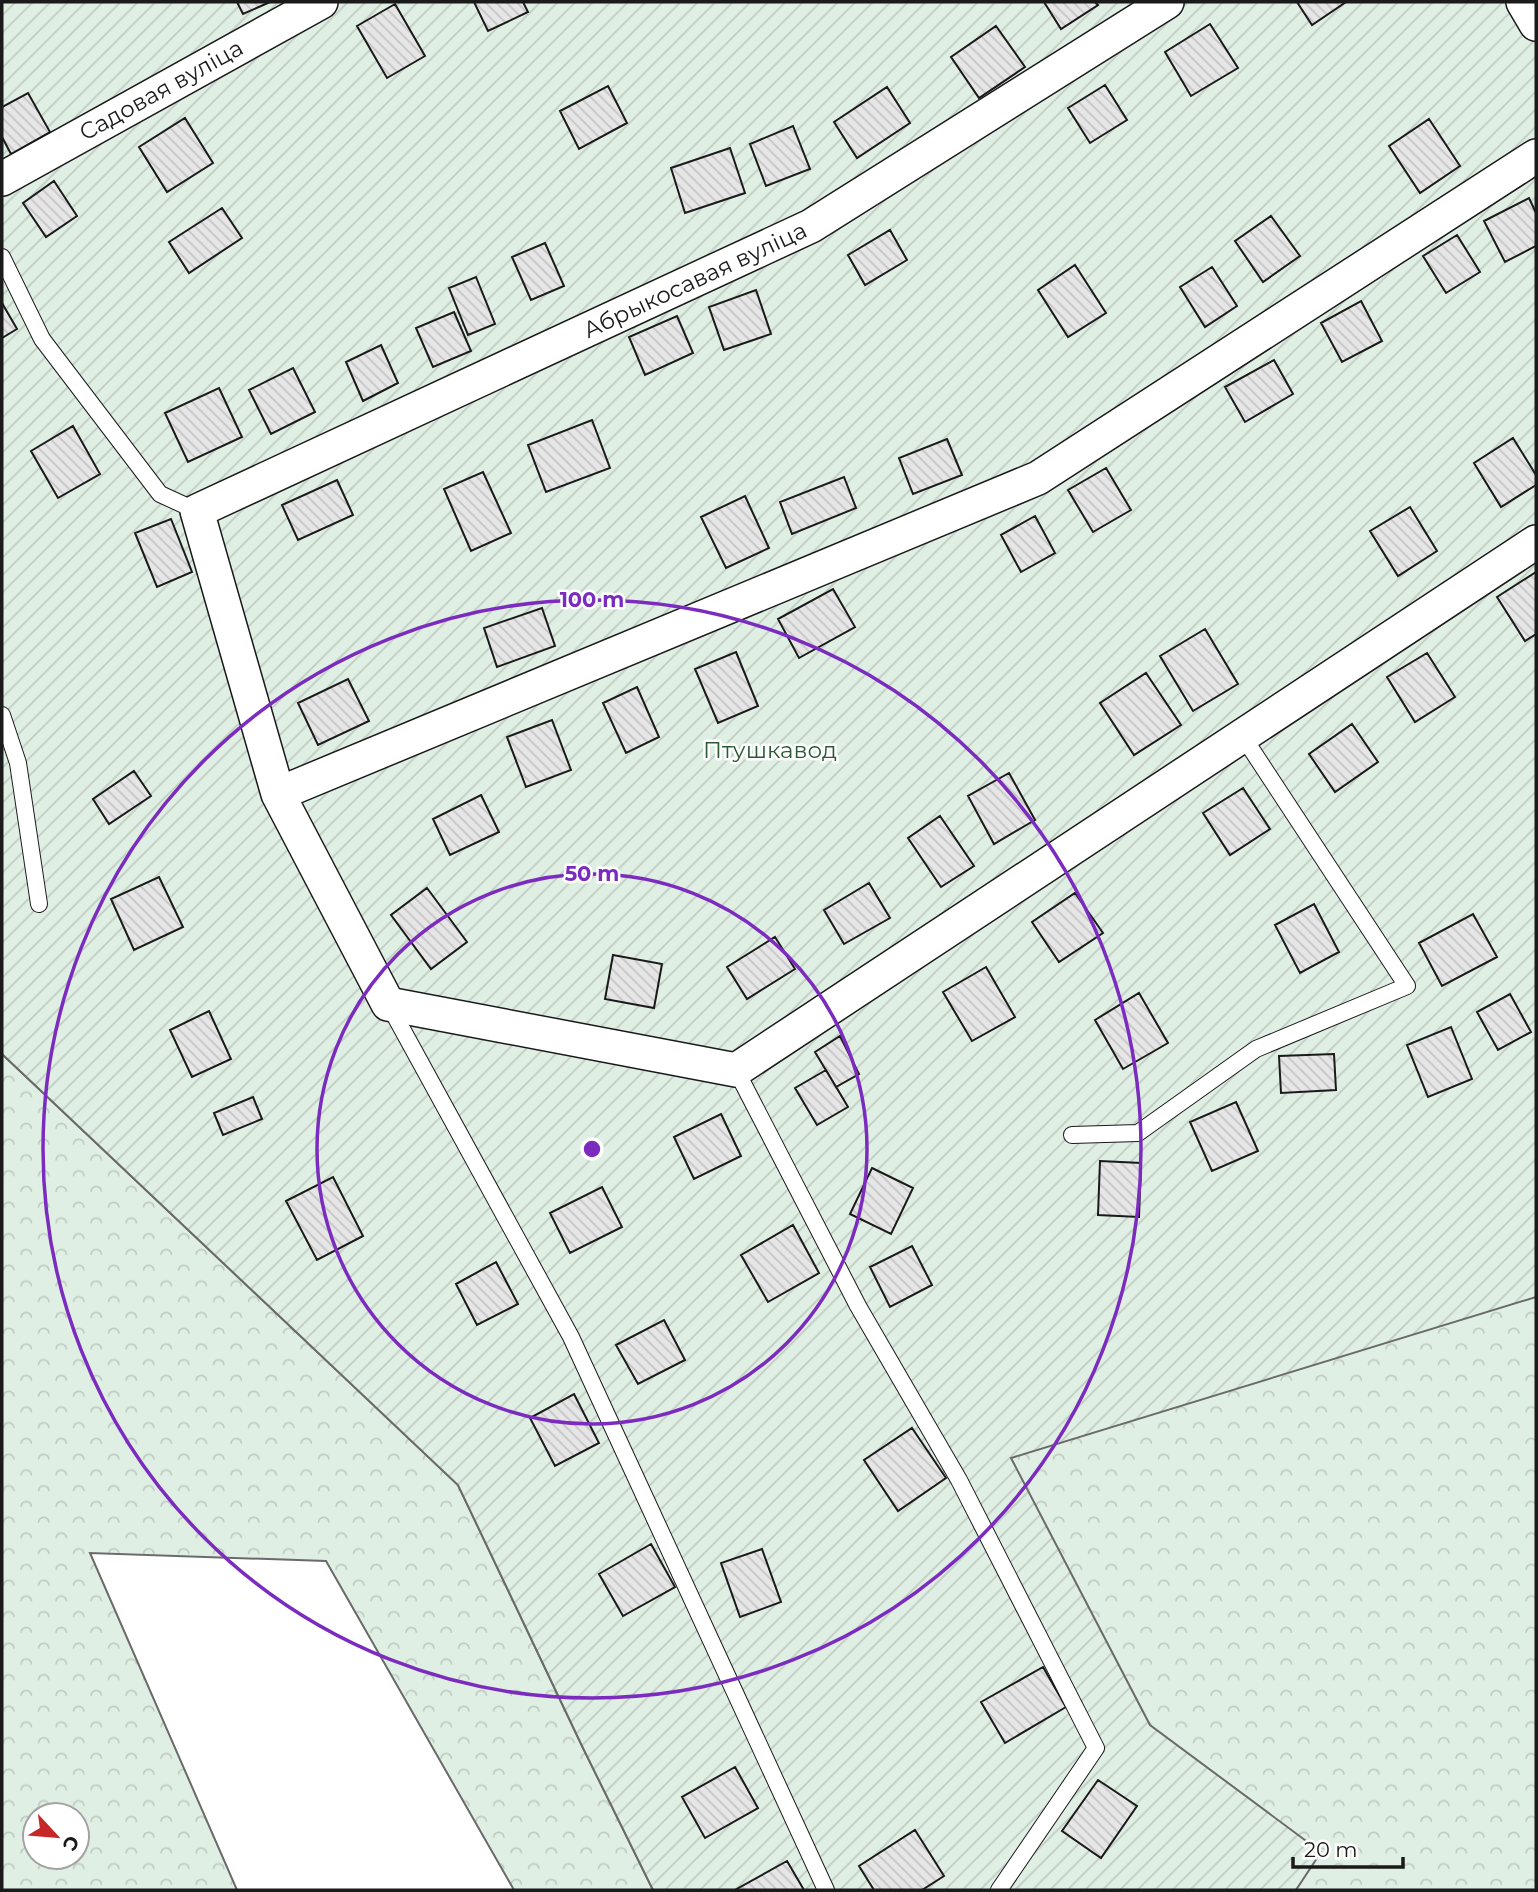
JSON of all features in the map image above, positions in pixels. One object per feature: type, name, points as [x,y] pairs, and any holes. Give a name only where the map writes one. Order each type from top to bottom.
[{"type":"street","name":"Садовая вуліца","points":[[2,179],[321,2]]},
{"type":"street","name":"Абрыкосавая вуліца","points":[[197,511],[811,226],[1167,2]]},
{"type":"street","points":[[1523,2],[1536,24]]},
{"type":"street","points":[[278,794],[1038,478],[1536,156]]},
{"type":"street","points":[[197,511],[278,794],[388,1004],[736,1070],[1536,542]]},
{"type":"lane","points":[[2,257],[42,339],[160,494],[197,511]]},
{"type":"lane","points":[[2,715],[18,763],[39,904]]},
{"type":"lane","points":[[1072,1135],[1138,1133],[1256,1049],[1407,986],[1242,735]]},
{"type":"lane","points":[[388,1004],[571,1336],[826,1890]]},
{"type":"lane","points":[[736,1070],[858,1306],[959,1480],[1096,1748],[999,1890]]},
{"type":"green space","name":"Птушкавод","points":[[2,2],[1536,2],[1536,1297],[1011,1458],[1150,1725],[1321,1852],[1296,1890],[653,1890],[458,1485],[2,1054]]},
{"type":"green space","points":[[2,1054],[458,1485],[653,1890],[514,1890],[326,1561],[90,1553],[237,1890],[2,1890]]},
{"type":"green space","points":[[1536,1296],[1536,1890],[1264,1890],[1140,1737],[994,1454]]},
{"type":"building","points":[[237,2],[270,2],[243,14]]},
{"type":"building","points":[[474,2],[523,2],[528,12],[488,31]]},
{"type":"building","points":[[1044,2],[1095,2],[1098,5],[1061,29]]},
{"type":"building","points":[[1297,2],[1346,2],[1312,25]]},
{"type":"building","points":[[395,4],[425,56],[387,78],[357,26]]},
{"type":"building","points":[[1210,24],[1238,68],[1191,96],[1165,52]]},
{"type":"building","points":[[996,26],[1025,67],[979,98],[951,57]]},
{"type":"building","points":[[1105,85],[1127,120],[1090,143],[1068,108]]},
{"type":"building","points":[[608,86],[627,123],[579,149],[560,111]]},
{"type":"building","points":[[887,87],[910,123],[857,158],[834,122]]},
{"type":"building","points":[[28,93],[50,132],[11,154],[2,137],[2,107]]},
{"type":"building","points":[[185,118],[213,163],[167,192],[139,147]]},
{"type":"building","points":[[1429,119],[1460,166],[1420,193],[1389,146]]},
{"type":"building","points":[[793,126],[810,169],[766,186],[750,144]]},
{"type":"building","points":[[730,148],[745,193],[685,213],[671,168]]},
{"type":"building","points":[[54,181],[77,216],[46,237],[23,203]]},
{"type":"building","points":[[1529,198],[1536,213],[1536,246],[1505,262],[1484,221]]},
{"type":"building","points":[[222,208],[242,238],[189,273],[169,242]]},
{"type":"building","points":[[1271,216],[1300,256],[1263,282],[1235,241]]},
{"type":"building","points":[[890,230],[907,260],[865,285],[848,255]]},
{"type":"building","points":[[1457,235],[1480,272],[1446,293],[1423,256]]},
{"type":"building","points":[[545,243],[564,286],[531,300],[512,257]]},
{"type":"building","points":[[1075,265],[1106,313],[1068,337],[1038,290]]},
{"type":"building","points":[[1212,267],[1237,306],[1205,327],[1180,287]]},
{"type":"building","points":[[476,277],[495,324],[468,335],[449,288]]},
{"type":"building","points":[[756,290],[771,334],[724,350],[709,307]]},
{"type":"building","points":[[1361,301],[1382,341],[1342,362],[1321,323]]},
{"type":"building","points":[[2,303],[17,329],[2,338]]},
{"type":"building","points":[[454,312],[471,351],[433,367],[416,328]]},
{"type":"building","points":[[677,316],[693,353],[645,375],[629,337]]},
{"type":"building","points":[[381,345],[398,383],[363,401],[346,362]]},
{"type":"building","points":[[1274,360],[1293,394],[1245,422],[1225,387]]},
{"type":"building","points":[[293,368],[315,412],[271,434],[249,390]]},
{"type":"building","points":[[219,388],[242,437],[188,462],[165,413]]},
{"type":"building","points":[[592,420],[610,468],[546,492],[528,445]]},
{"type":"building","points":[[73,426],[100,474],[58,498],[31,451]]},
{"type":"building","points":[[1513,438],[1536,475],[1536,485],[1501,507],[1474,463]]},
{"type":"building","points":[[947,439],[962,475],[913,494],[899,458]]},
{"type":"building","points":[[1106,468],[1131,510],[1093,532],[1068,490]]},
{"type":"building","points":[[483,472],[511,533],[471,551],[444,489]]},
{"type":"building","points":[[844,477],[856,508],[792,534],[780,502]]},
{"type":"building","points":[[337,480],[353,515],[298,540],[282,505]]},
{"type":"building","points":[[745,496],[769,548],[726,568],[701,517]]},
{"type":"building","points":[[1410,507],[1437,551],[1398,576],[1370,531]]},
{"type":"building","points":[[1035,516],[1055,553],[1021,572],[1001,535]]},
{"type":"building","points":[[171,519],[192,572],[157,587],[135,533]]},
{"type":"building","points":[[1536,572],[1536,634],[1525,641],[1497,597]]},
{"type":"building","points":[[833,589],[855,627],[799,658],[778,619]]},
{"type":"building","points":[[542,608],[555,646],[497,667],[484,628]]},
{"type":"building","points":[[1205,629],[1238,684],[1193,711],[1160,656]]},
{"type":"building","points":[[736,652],[758,706],[718,723],[695,669]]},
{"type":"building","points":[[1427,653],[1455,697],[1415,722],[1387,677]]},
{"type":"building","points":[[1146,673],[1181,725],[1134,755],[1100,703]]},
{"type":"building","points":[[348,679],[369,721],[318,745],[298,703]]},
{"type":"building","points":[[637,687],[659,737],[626,753],[603,703]]},
{"type":"building","points":[[552,720],[571,770],[526,787],[507,737]]},
{"type":"building","points":[[1352,724],[1378,762],[1335,792],[1309,754]]},
{"type":"building","points":[[134,771],[151,796],[109,824],[93,799]]},
{"type":"building","points":[[1009,773],[1035,820],[994,844],[968,796]]},
{"type":"building","points":[[1243,788],[1270,829],[1230,855],[1203,813]]},
{"type":"building","points":[[481,795],[499,832],[450,855],[433,819]]},
{"type":"building","points":[[940,816],[974,866],[941,887],[908,838]]},
{"type":"building","points":[[159,877],[183,927],[134,950],[111,899]]},
{"type":"building","points":[[869,883],[890,918],[844,944],[824,910]]},
{"type":"building","points":[[427,888],[467,942],[431,969],[391,915]]},
{"type":"building","points":[[1075,893],[1103,933],[1059,962],[1032,922]]},
{"type":"building","points":[[1314,904],[1339,952],[1300,973],[1275,925]]},
{"type":"building","points":[[1473,914],[1497,957],[1442,986],[1419,943]]},
{"type":"building","points":[[775,937],[795,969],[747,999],[727,967]]},
{"type":"building","points":[[613,955],[662,964],[654,1008],[605,999]]},
{"type":"building","points":[[986,967],[1015,1017],[972,1041],[943,992]]},
{"type":"building","points":[[1139,993],[1168,1043],[1123,1069],[1095,1020]]},
{"type":"building","points":[[1510,994],[1531,1032],[1498,1050],[1477,1012]]},
{"type":"building","points":[[209,1011],[231,1059],[192,1077],[170,1030]]},
{"type":"building","points":[[1451,1027],[1472,1079],[1428,1097],[1407,1045]]},
{"type":"building","points":[[840,1036],[859,1074],[836,1087],[815,1052]]},
{"type":"building","points":[[1334,1054],[1336,1090],[1281,1093],[1279,1056]]},
{"type":"building","points":[[826,1070],[848,1107],[817,1125],[795,1088]]},
{"type":"building","points":[[253,1097],[262,1119],[223,1135],[214,1113]]},
{"type":"building","points":[[1236,1102],[1258,1151],[1212,1171],[1190,1122]]},
{"type":"building","points":[[721,1114],[741,1156],[694,1179],[674,1137]]},
{"type":"building","points":[[1100,1161],[1141,1163],[1139,1217],[1098,1215]]},
{"type":"building","points":[[872,1168],[913,1188],[891,1234],[850,1214]]},
{"type":"building","points":[[333,1177],[363,1236],[317,1260],[286,1201]]},
{"type":"building","points":[[602,1187],[622,1227],[570,1253],[550,1213]]},
{"type":"building","points":[[793,1225],[819,1273],[768,1302],[741,1255]]},
{"type":"building","points":[[912,1246],[932,1285],[890,1307],[870,1267]]},
{"type":"building","points":[[496,1262],[518,1304],[477,1325],[456,1284]]},
{"type":"building","points":[[664,1320],[685,1360],[638,1384],[616,1345]]},
{"type":"building","points":[[574,1394],[599,1443],[555,1466],[530,1418]]},
{"type":"building","points":[[912,1428],[946,1478],[898,1511],[864,1460]]},
{"type":"building","points":[[651,1544],[675,1587],[623,1616],[599,1574]]},
{"type":"building","points":[[762,1549],[781,1602],[740,1617],[721,1563]]},
{"type":"building","points":[[1043,1667],[1066,1707],[1005,1743],[981,1702]]},
{"type":"building","points":[[735,1767],[758,1808],[705,1838],[682,1797]]},
{"type":"building","points":[[1098,1780],[1137,1806],[1101,1858],[1062,1831]]},
{"type":"building","points":[[915,1830],[944,1876],[922,1890],[874,1890],[859,1866]]},
{"type":"building","points":[[787,1861],[804,1890],[735,1890]]}]
